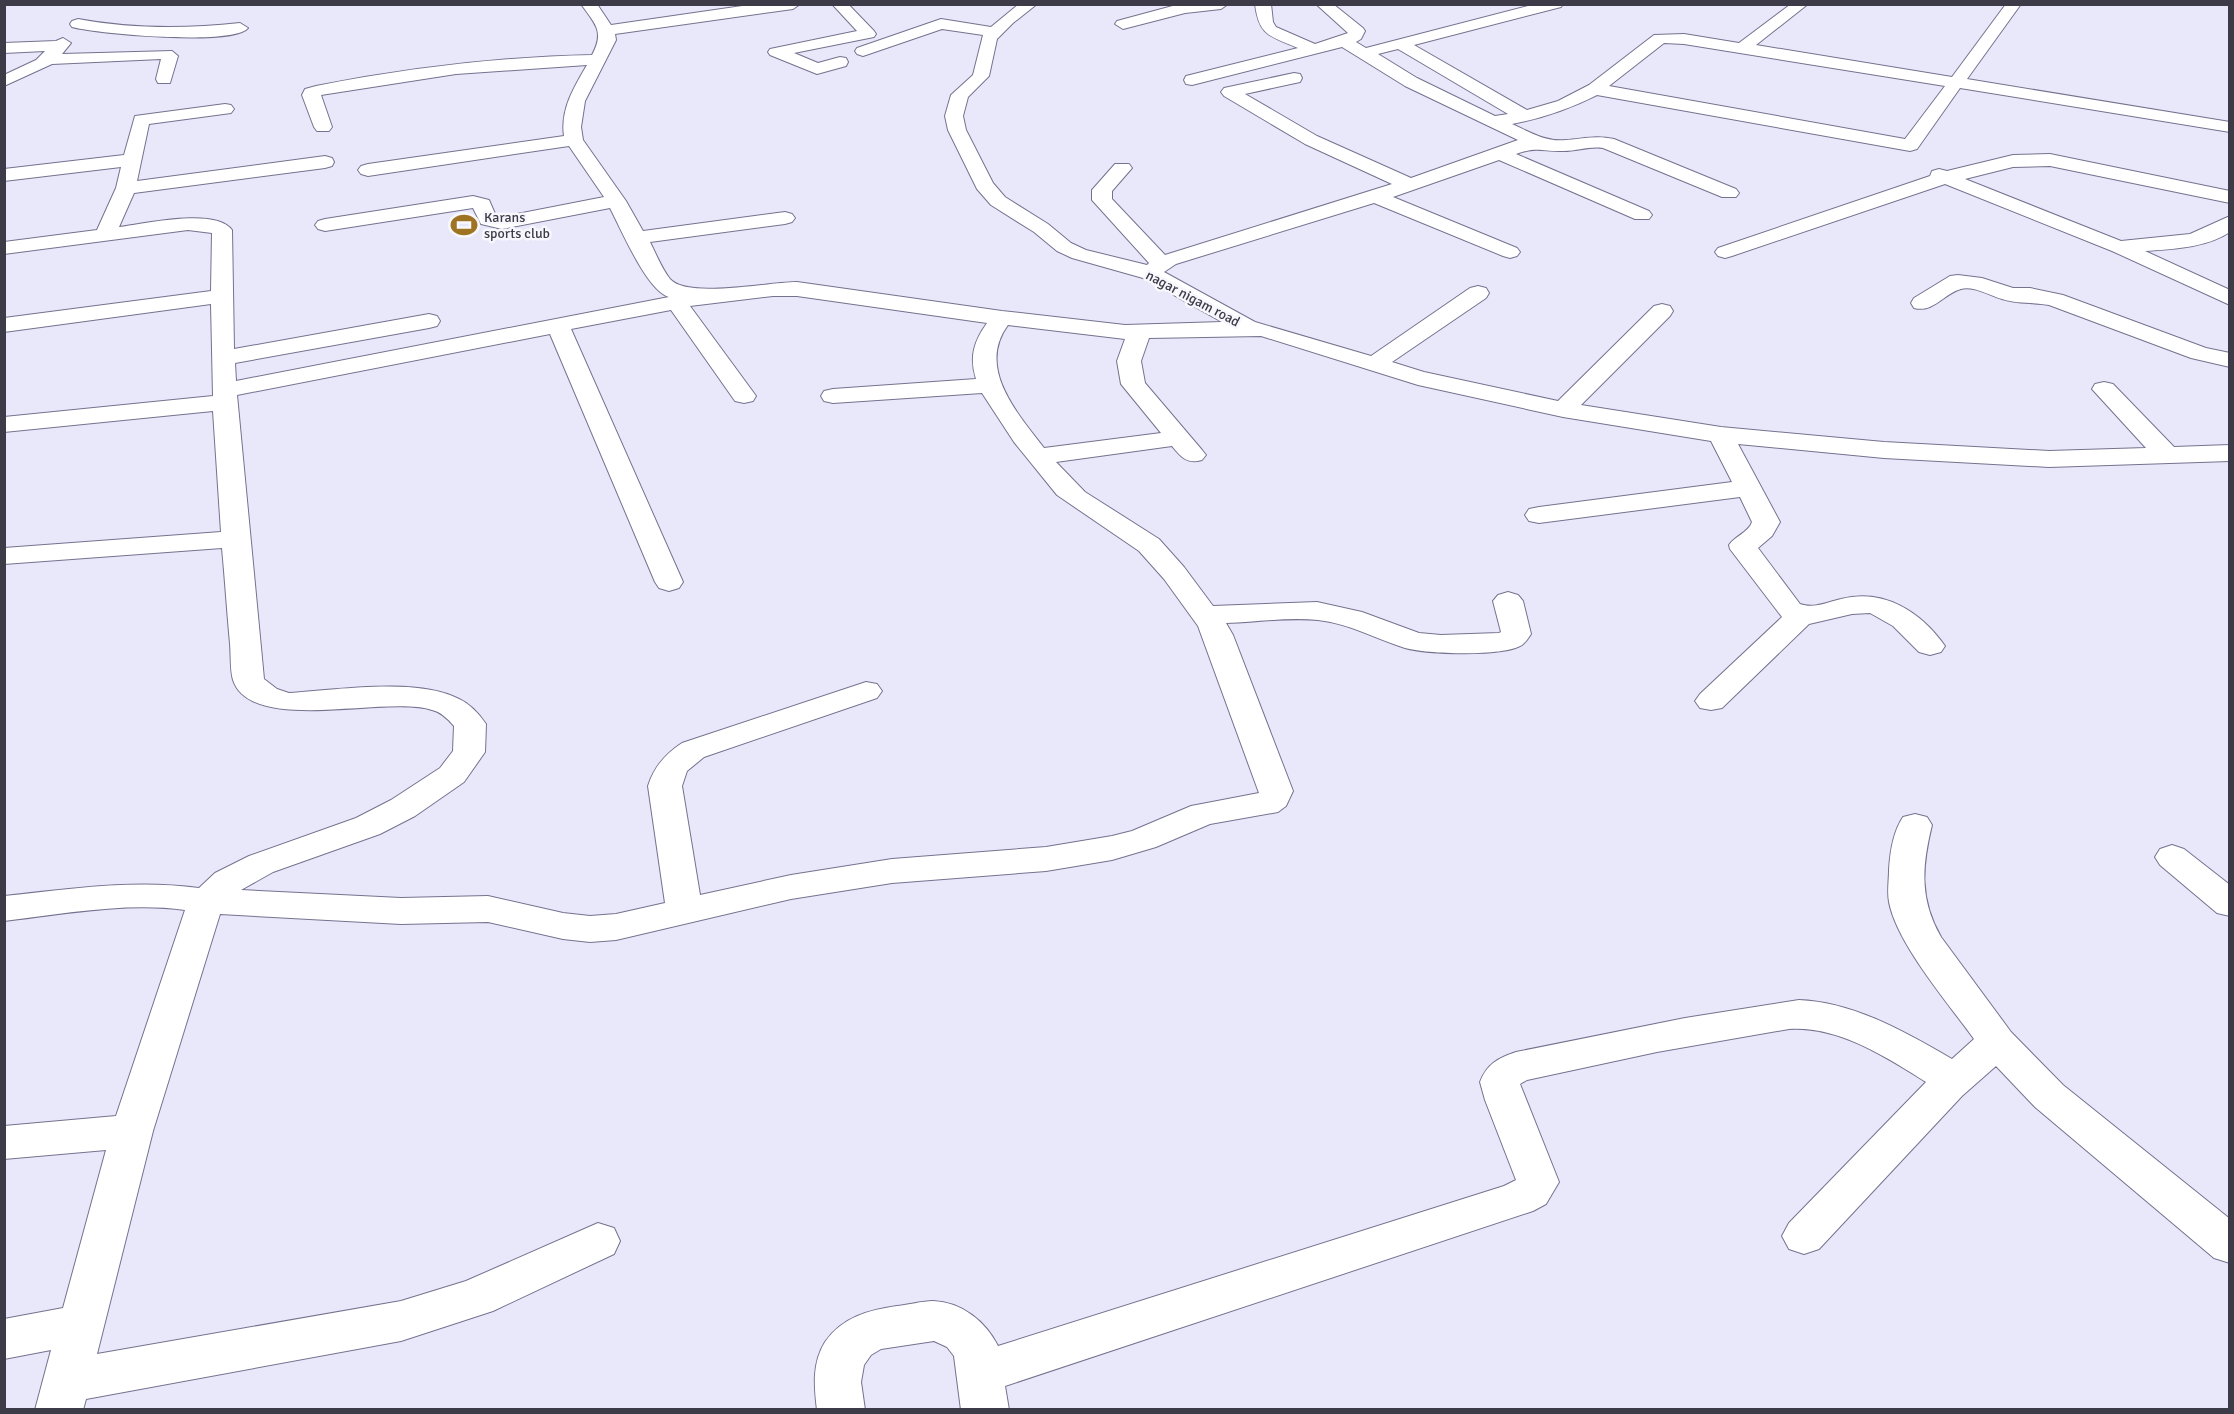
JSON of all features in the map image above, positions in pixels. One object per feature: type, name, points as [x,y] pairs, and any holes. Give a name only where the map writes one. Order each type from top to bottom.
[{"type":"street","points":[[588,4],[606,30],[608,40],[573,111],[571,130],[574,140],[616,201],[662,283],[672,291],[701,297]]},
{"type":"street","points":[[606,30],[793,4]]},
{"type":"street","points":[[839,4],[868,33],[776,52],[817,69],[840,62]]},
{"type":"street","points":[[863,51],[941,24],[994,32],[1030,4]]},
{"type":"street","points":[[1123,24],[1184,8],[1221,4]]},
{"type":"street","points":[[1263,4],[1265,22],[1270,30],[1313,49]]},
{"type":"street","points":[[1192,80],[1345,41],[1355,36],[1358,31],[1323,4]]},
{"type":"street","points":[[1364,53],[1556,4]]},
{"type":"street","points":[[1742,48],[1801,4]]},
{"type":"street","points":[[1916,157],[1955,83],[2014,4]]},
{"type":"street","points":[[4,81],[55,53],[76,17],[116,30],[165,33],[240,28]]},
{"type":"street","name":"nagar nigam road","points":[[994,32],[989,38],[981,76],[960,95],[954,116],[965,148],[984,185],[998,201],[1041,228],[1071,252],[1156,268],[1249,328]]},
{"type":"street","points":[[1493,122],[1556,108],[1595,89],[1660,38],[1684,39],[1742,48],[2229,127]]},
{"type":"street","points":[[1345,41],[1411,82],[1524,136],[1531,142]]},
{"type":"street","points":[[1401,44],[1524,116]]},
{"type":"street","points":[[4,48],[55,53],[166,54],[171,56],[164,79]]},
{"type":"street","points":[[323,127],[311,95],[316,91],[397,76],[466,68],[598,60]]},
{"type":"street","points":[[1294,78],[1230,92],[1319,144],[1410,185]]},
{"type":"street","points":[[1595,89],[1916,157],[1944,178],[2119,248],[2229,299]]},
{"type":"street","points":[[105,235],[126,188],[141,120],[225,109]]},
{"type":"street","points":[[368,170],[574,140]]},
{"type":"street","points":[[1122,168],[1102,190],[1102,200],[1156,268],[1410,185],[1531,142],[1560,146],[1592,141],[1607,143],[1729,193]]},
{"type":"street","points":[[1502,154],[1642,215]]},
{"type":"street","points":[[4,175],[132,160]]},
{"type":"street","points":[[1725,252],[1944,178],[2013,160],[2050,160],[2229,197]]},
{"type":"street","points":[[126,188],[326,162]]},
{"type":"street","points":[[1375,196],[1510,252]]},
{"type":"street","points":[[325,225],[473,202],[482,204],[488,220],[502,223],[616,201]]},
{"type":"street","points":[[637,238],[785,218]]},
{"type":"street","points":[[2119,248],[2199,238],[2214,233],[2229,222]]},
{"type":"street","points":[[4,249],[188,224],[214,226],[222,230],[220,296],[225,396],[249,681],[257,691],[272,700],[289,702],[397,697],[437,701],[457,710],[470,724],[469,752],[452,775],[403,808],[368,826],[261,864],[228,882],[206,901],[132,1131],[63,1395],[401,1321],[477,1297],[598,1241]]},
{"type":"street","points":[[1922,303],[1953,282],[1965,281],[2011,295],[2030,295],[2055,300],[2199,353],[2229,360]]},
{"type":"street","points":[[4,426],[225,396],[701,297],[773,289],[797,290],[1002,318],[1139,333],[1249,328],[1276,333],[1418,378],[1563,410],[1721,435],[1884,450],[2049,459],[2229,453]]},
{"type":"street","points":[[1373,365],[1478,293]]},
{"type":"street","points":[[4,325],[220,296]]},
{"type":"street","points":[[676,302],[744,396]]},
{"type":"street","points":[[1563,410],[1662,311]]},
{"type":"street","points":[[4,909],[85,899],[152,896],[206,901],[401,910],[488,909],[563,926],[590,929],[616,927],[791,887],[892,871],[1036,860],[1112,848],[1144,839],[1203,814],[1266,804],[1274,798],[1276,791],[1218,635],[1205,615],[1147,543],[1067,491],[1039,456],[990,385],[984,369],[985,347],[988,336],[1002,318]]},
{"type":"street","points":[[223,358],[429,321]]},
{"type":"street","points":[[558,326],[669,582]]},
{"type":"street","points":[[1039,456],[1186,447],[1133,384],[1129,361],[1139,333]]},
{"type":"street","points":[[832,396],[990,385]]},
{"type":"street","points":[[2104,389],[2167,455]]},
{"type":"street","points":[[1721,435],[1766,522],[1760,534],[1743,545],[1744,549],[1790,610],[1800,616]]},
{"type":"street","points":[[1539,515],[1749,488]]},
{"type":"street","points":[[4,556],[236,539]]},
{"type":"street","points":[[1205,615],[1317,611],[1352,618],[1421,642],[1441,644],[1500,642],[1511,639],[1516,634],[1508,601]]},
{"type":"street","points":[[1711,701],[1800,616],[1869,604],[1881,607],[1900,617],[1930,646]]},
{"type":"street","points":[[684,911],[664,786],[675,761],[693,750],[866,691]]},
{"type":"street","points":[[1915,825],[1906,856],[1907,901],[1914,920],[1927,945],[1997,1042],[2049,1096],[2229,1245]]},
{"type":"street","points":[[2172,857],[2229,904]]},
{"type":"street","points":[[841,1410],[837,1382],[842,1357],[855,1341],[872,1330],[934,1321],[950,1325],[963,1333],[976,1349],[982,1391],[1518,1199],[1531,1192],[1538,1182],[1533,1164],[1502,1094],[1500,1081],[1505,1074],[1516,1067],[1677,1032],[1791,1015],[1817,1015],[1866,1031],[1899,1046],[1955,1080]]},
{"type":"street","points":[[1804,1236],[1955,1080],[1997,1042]]},
{"type":"street","points":[[4,1143],[132,1131]]},
{"type":"street","points":[[4,1339],[80,1325]]},
{"type":"place","name":"Karans sports club","points":[[464,225]]}]
